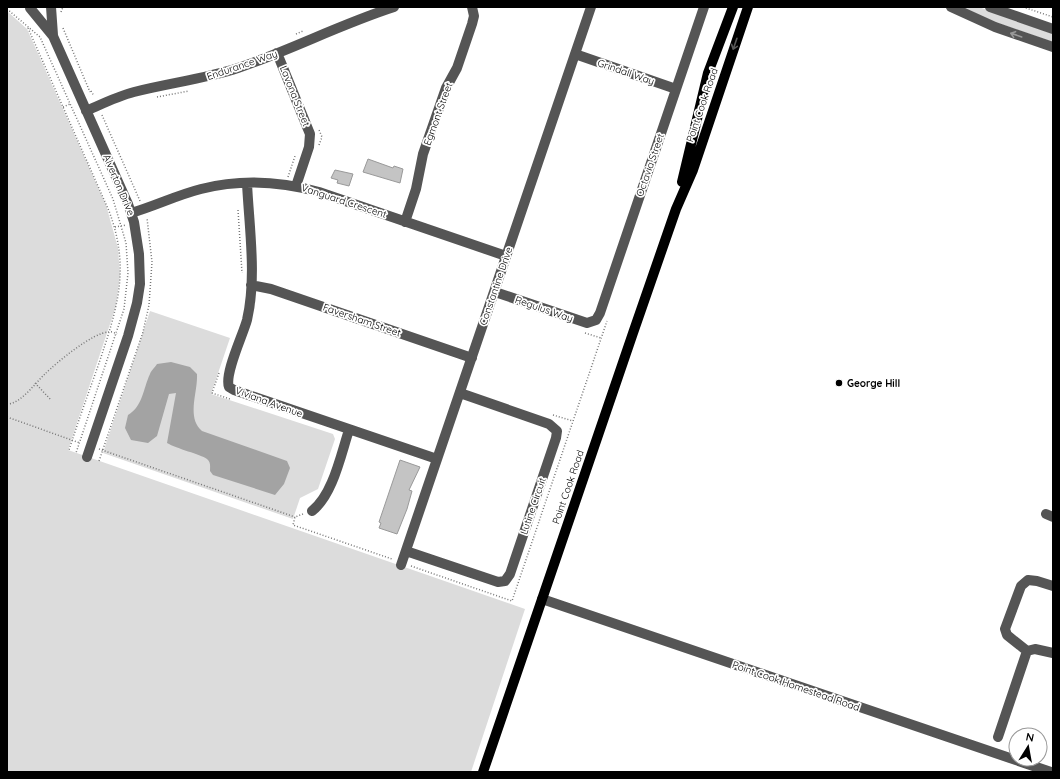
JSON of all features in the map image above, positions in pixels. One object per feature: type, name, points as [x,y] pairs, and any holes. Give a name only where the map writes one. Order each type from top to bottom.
[{"type":"main road","name":"Point Cook Road","points":[[676,209],[708,73],[733,7]]},
{"type":"main road","name":"Point Cook Road","points":[[483,772],[676,209],[693,170],[748,7]]},
{"type":"street","points":[[29,8],[36,10],[43,7]]},
{"type":"street","name":"Alverton Drive","points":[[51,7],[53,36]]},
{"type":"street","name":"Endurance Way","points":[[86,111],[134,92],[201,78],[277,53],[371,10],[394,7]]},
{"type":"street","name":"Egmont Street","points":[[405,222],[416,189],[423,154],[446,88],[457,68],[472,24],[474,16],[472,7]]},
{"type":"street","name":"Constantine Drive","points":[[402,564],[591,7]]},
{"type":"street","name":"Octavia Street","points":[[594,322],[600,314],[704,7]]},
{"type":"street","points":[[951,7],[994,27],[1053,47]]},
{"type":"street","points":[[990,7],[1053,29]]},
{"type":"street","name":"Alverton Drive","points":[[29,8],[53,36],[131,213],[139,254],[140,280],[137,303],[131,328],[87,457]]},
{"type":"street","name":"Lavona Street","points":[[277,53],[310,134],[309,147],[292,185]]},
{"type":"street","name":"Grindall Way","points":[[575,54],[676,89]]},
{"type":"street","name":"Vanguard Crescent","points":[[131,213],[200,189],[247,182],[292,185],[506,256]]},
{"type":"street","name":"Viviana Avenue","points":[[247,182],[251,285],[247,320],[228,379],[230,387],[234,390],[437,459]]},
{"type":"street","name":"Faversham Street","points":[[251,285],[272,289],[472,358]]},
{"type":"street","name":"Regulus Way","points":[[495,292],[584,322],[594,322]]},
{"type":"street","name":"Lutine Circuit","points":[[406,551],[498,582],[505,581],[510,574],[556,438],[557,431],[549,424],[460,394]]},
{"type":"street","points":[[312,511],[321,503],[328,492],[349,430]]},
{"type":"street","points":[[1027,651],[1007,635],[1005,629],[1021,586],[1028,580],[1036,580],[1053,586]]},
{"type":"street","name":"Point Cook Homestead Road","points":[[542,599],[1051,772]]},
{"type":"street","points":[[1027,651],[1035,649],[1053,653]]},
{"type":"street","points":[[998,736],[1027,651]]},
{"type":"path","points":[[1023,7],[1053,17]]},
{"type":"path","points":[[7,8],[40,37],[113,198],[122,225],[128,253],[127,289],[123,315],[76,453]]},
{"type":"path","points":[[28,26],[105,200],[115,227],[120,256],[117,307],[69,450]]},
{"type":"path","points":[[290,37],[303,31]]},
{"type":"path","points":[[152,98],[192,90]]},
{"type":"path","points":[[94,96],[100,94]]},
{"type":"path","points":[[102,114],[107,112]]},
{"type":"path","points":[[292,185],[296,153]]},
{"type":"path","points":[[238,208],[242,276]]},
{"type":"path","points":[[99,461],[148,312],[151,291],[152,262],[146,219],[151,216]]},
{"type":"path","points":[[295,517],[292,525],[512,601],[608,320]]},
{"type":"path","points":[[7,404],[12,404],[18,400],[35,383],[80,346],[99,334],[109,331]]},
{"type":"path","points":[[221,367],[212,393],[234,401]]},
{"type":"path","points":[[35,383],[51,400]]},
{"type":"path","points":[[7,417],[295,517],[312,511]]},
{"type":"shaded area","points":[[961,7],[979,7],[1053,34],[1053,42],[995,22]]},
{"type":"shaded area","points":[[7,11],[27,29],[106,205],[118,248],[120,275],[116,306],[68,450],[525,609],[471,772],[7,772]]},
{"type":"shaded area","points":[[150,311],[230,338],[211,394],[333,434],[335,439],[318,489],[300,498],[293,519],[103,453]]},
{"type":"shaded area","points":[[171,362],[190,367],[197,374],[194,412],[197,425],[202,431],[287,461],[290,468],[284,484],[275,495],[213,475],[210,471],[210,463],[207,459],[167,443],[176,393],[169,394],[157,436],[148,443],[131,440],[125,428],[128,415],[140,402],[151,373],[157,364]]},
{"type":"building","points":[[368,159],[393,168],[394,166],[403,169],[400,183],[363,172]]},
{"type":"building","points":[[335,170],[353,174],[349,186],[337,183],[338,180],[331,178]]},
{"type":"building","points":[[400,460],[420,467],[409,490],[412,491],[407,509],[397,534],[379,528],[381,523],[379,522]]},
{"type":"place","name":"George Hill","points":[[839,383]]}]
